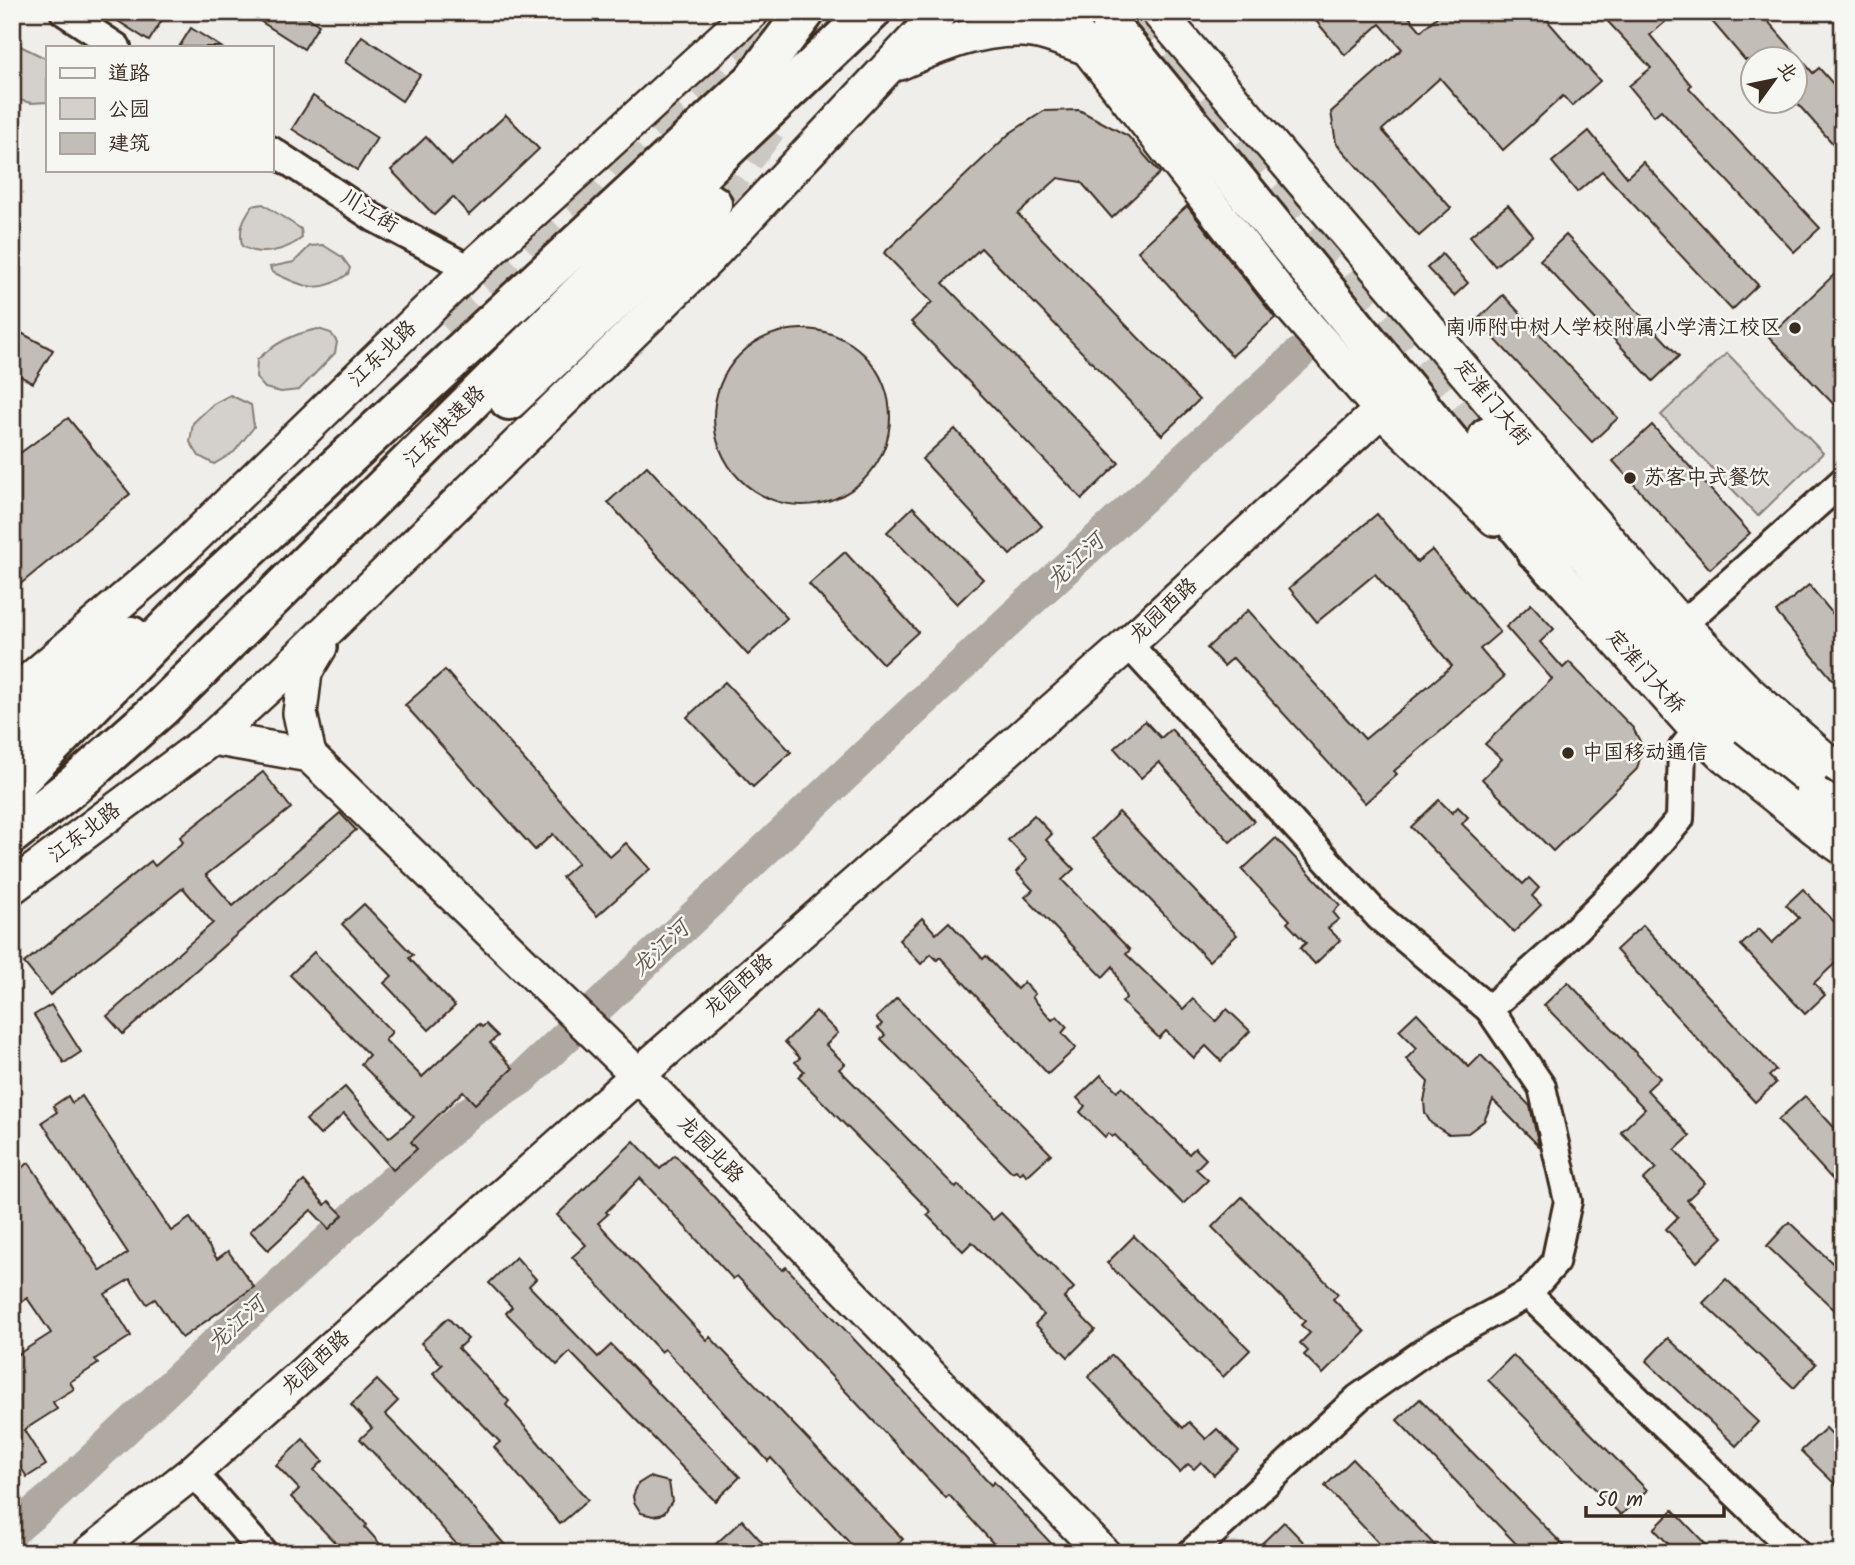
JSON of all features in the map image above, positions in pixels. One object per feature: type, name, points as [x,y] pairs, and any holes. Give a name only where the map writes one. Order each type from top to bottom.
[{"type":"highway","name":"江东快速路","points":[[12,834],[74,785],[162,707],[719,156],[871,12]]},
{"type":"highway","name":"江东快速路","points":[[12,788],[201,593],[752,82],[801,16]]},
{"type":"highway","points":[[801,16],[818,20],[831,33],[830,52]]},
{"type":"highway","points":[[1101,38],[1553,569]]},
{"type":"highway","points":[[162,707],[286,621],[493,415],[673,246],[712,204]]},
{"type":"highway","points":[[19,719],[161,611],[353,430]]},
{"type":"highway","points":[[1488,437],[1719,710],[1833,795]]},
{"type":"main road","name":"江东北路","points":[[19,719],[178,553],[470,269],[752,12]]},
{"type":"main road","name":"江东北路","points":[[12,887],[212,738],[283,673],[707,260],[940,12]]},
{"type":"main road","points":[[1059,12],[1101,38],[1287,302],[1381,410],[1477,502],[1553,569]]},
{"type":"main road","name":"定淮门大街","points":[[1158,12],[1682,625],[1749,693],[1833,795]]},
{"type":"main road","points":[[887,68],[949,41],[982,33],[1023,30],[1101,38]]},
{"type":"main road","name":"龙园西路","points":[[90,1553],[193,1472],[638,1075],[1128,644],[1381,410]]},
{"type":"main road","name":"定淮门大桥","points":[[1553,569],[1697,730],[1724,755],[1843,848]]},
{"type":"main road","points":[[212,738],[309,755],[300,713],[305,672],[335,621]]},
{"type":"main road","name":"龙园北路","points":[[309,755],[638,1075],[1103,1553]]},
{"type":"street","points":[[64,12],[115,46]]},
{"type":"street","name":"川江街","points":[[273,150],[374,218],[470,269]]},
{"type":"street","points":[[1682,625],[1843,481]]},
{"type":"street","points":[[1128,644],[1379,917],[1489,1010],[1542,1087],[1568,1201],[1555,1263],[1528,1294],[1435,1344],[1357,1398],[1191,1553]]},
{"type":"street","points":[[1489,1010],[1625,881],[1680,819],[1682,749],[1697,730]]},
{"type":"street","points":[[1528,1294],[1797,1553]]},
{"type":"street","points":[[193,1472],[264,1553]]},
{"type":"green space","points":[[12,42],[46,59],[46,102],[31,103],[12,98]]},
{"type":"green space","points":[[263,204],[301,229],[302,238],[273,251],[257,252],[242,246],[241,229],[246,216],[252,206]]},
{"type":"green space","points":[[323,245],[342,257],[350,268],[348,274],[337,281],[319,287],[302,285],[272,272],[270,267],[294,262],[310,246]]},
{"type":"green space","points":[[318,329],[331,333],[337,342],[335,353],[299,390],[281,392],[265,388],[256,378],[257,360],[285,340]]},
{"type":"green space","points":[[1727,353],[1823,453],[1758,516],[1661,415]]},
{"type":"green space","points":[[230,395],[251,405],[254,427],[234,452],[214,464],[199,456],[190,442],[193,423],[213,404]]},
{"type":"building","points":[[104,12],[167,12],[149,41]]},
{"type":"building","points":[[246,12],[300,12],[319,25],[304,49]]},
{"type":"building","points":[[1325,12],[1405,12],[1421,31],[1442,12],[1540,12],[1600,81],[1572,106],[1563,96],[1503,150],[1440,78],[1382,130],[1451,208],[1419,236],[1336,143],[1331,112],[1402,49],[1380,24],[1345,55],[1316,21]]},
{"type":"building","points":[[1599,12],[1655,12],[1665,22],[1650,35],[1691,85],[1689,88],[1820,228],[1794,252],[1661,110],[1654,116],[1629,86],[1651,68]]},
{"type":"building","points":[[1704,12],[1760,12],[1790,46],[1740,46],[1740,54]]},
{"type":"building","points":[[191,28],[219,46],[180,46]]},
{"type":"building","points":[[362,36],[420,75],[402,101],[345,62]]},
{"type":"building","points":[[1819,68],[1843,95],[1843,155],[1808,116],[1810,70],[1813,73]]},
{"type":"building","points":[[313,96],[377,138],[357,170],[292,129]]},
{"type":"building","points":[[1079,110],[1128,136],[1160,173],[1112,218],[1081,182],[1058,178],[1018,214],[1199,400],[1162,435],[981,248],[943,283],[1119,463],[1082,499],[911,322],[932,302],[884,253],[1010,133],[1044,111]]},
{"type":"building","points":[[506,115],[539,149],[469,215],[453,197],[434,215],[391,170],[426,137],[452,165]]},
{"type":"building","points":[[1589,131],[1627,177],[1643,162],[1758,285],[1732,310],[1602,171],[1577,192],[1552,162]]},
{"type":"building","points":[[1508,205],[1533,235],[1495,266],[1470,236]]},
{"type":"building","points":[[1187,206],[1275,318],[1232,356],[1138,251]]},
{"type":"building","points":[[1566,235],[1679,356],[1653,381],[1540,260]]},
{"type":"building","points":[[1442,254],[1468,283],[1454,296],[1427,268]]},
{"type":"building","points":[[1843,266],[1843,414],[1769,337]]},
{"type":"building","points":[[1503,295],[1618,418],[1592,442],[1477,320]]},
{"type":"building","points":[[12,328],[53,350],[33,383],[12,372]]},
{"type":"building","points":[[802,329],[836,336],[864,355],[883,383],[890,417],[883,451],[864,479],[836,498],[802,505],[768,498],[740,479],[721,451],[714,417],[721,383],[740,355],[768,336]]},
{"type":"building","points":[[68,418],[130,494],[12,591],[12,459]]},
{"type":"building","points":[[1652,425],[1750,533],[1710,569],[1613,461]]},
{"type":"building","points":[[955,429],[1042,526],[1010,555],[922,459]]},
{"type":"building","points":[[647,466],[787,618],[748,655],[608,502]]},
{"type":"building","points":[[913,507],[983,579],[957,604],[887,532]]},
{"type":"building","points":[[1377,514],[1417,562],[1432,550],[1500,632],[1480,649],[1504,677],[1394,771],[1397,774],[1365,803],[1233,658],[1224,666],[1207,648],[1248,610],[1365,739],[1452,666],[1375,574],[1317,622],[1289,588]]},
{"type":"building","points":[[845,552],[918,632],[883,664],[809,584]]},
{"type":"building","points":[[1809,585],[1843,626],[1843,692],[1776,612]]},
{"type":"building","name":"中国移动通信","points":[[1531,604],[1554,629],[1540,642],[1563,668],[1569,662],[1633,728],[1643,747],[1637,769],[1553,851],[1482,779],[1502,759],[1485,744],[1552,679],[1506,627]]},
{"type":"building","points":[[445,670],[610,857],[626,843],[650,869],[597,916],[562,877],[578,863],[553,834],[535,850],[405,705]]},
{"type":"building","points":[[725,682],[791,752],[753,787],[687,717]]},
{"type":"building","points":[[1145,721],[1161,738],[1171,729],[1254,821],[1230,842],[1159,762],[1141,778],[1114,748]]},
{"type":"building","points":[[263,772],[291,808],[206,875],[233,906],[340,813],[356,830],[123,1034],[107,1016],[213,923],[183,888],[50,995],[24,963],[151,861],[155,866],[183,842],[180,837]]},
{"type":"building","points":[[1439,800],[1452,813],[1458,807],[1468,817],[1462,824],[1523,884],[1529,878],[1539,888],[1532,896],[1541,905],[1514,932],[1411,827]]},
{"type":"building","points":[[1119,812],[1237,935],[1209,961],[1092,839]]},
{"type":"building","points":[[1034,815],[1052,834],[1046,840],[1074,869],[1062,880],[1130,950],[1126,954],[1183,1009],[1193,999],[1216,1021],[1227,1009],[1250,1031],[1221,1061],[1206,1046],[1194,1058],[1166,1031],[1159,1038],[1122,1002],[1126,998],[1113,966],[1103,977],[1025,897],[1033,890],[1016,872],[1027,860],[1008,840]]},
{"type":"building","points":[[1276,838],[1340,905],[1333,912],[1339,919],[1328,928],[1340,940],[1315,964],[1300,948],[1306,943],[1287,923],[1290,920],[1242,870]]},
{"type":"building","points":[[1803,889],[1843,931],[1843,956],[1814,983],[1825,995],[1805,1014],[1741,945],[1759,929],[1772,943],[1799,918],[1786,905]]},
{"type":"building","points":[[364,904],[413,955],[409,958],[455,1006],[429,1030],[384,983],[392,976],[342,924]]},
{"type":"building","points":[[922,918],[936,934],[949,922],[983,959],[986,956],[1017,989],[1024,982],[1035,994],[1032,997],[1052,1020],[1057,1016],[1067,1027],[1062,1033],[1076,1048],[1048,1074],[940,957],[937,960],[931,954],[921,964],[899,940]]},
{"type":"building","points":[[1643,925],[1776,1070],[1769,1076],[1776,1083],[1755,1102],[1616,950]]},
{"type":"building","points":[[314,952],[392,1032],[385,1040],[422,1077],[479,1024],[482,1027],[486,1024],[498,1036],[490,1043],[513,1068],[475,1104],[463,1091],[411,1142],[417,1149],[393,1170],[344,1114],[320,1135],[306,1120],[345,1087],[389,1138],[414,1117],[361,1064],[369,1055],[290,975]]},
{"type":"building","points":[[1568,982],[1660,1078],[1647,1090],[1690,1136],[1675,1150],[1705,1183],[1687,1200],[1723,1237],[1697,1262],[1666,1229],[1678,1217],[1643,1180],[1656,1168],[1621,1132],[1645,1109],[1544,1005]]},
{"type":"building","points":[[897,998],[1051,1154],[1027,1176],[1023,1171],[1020,1174],[1016,1170],[1012,1172],[881,1039],[885,1035],[878,1028],[882,1024],[876,1018]]},
{"type":"building","points":[[51,1005],[81,1052],[64,1063],[34,1015]]},
{"type":"building","points":[[816,1011],[838,1033],[826,1045],[845,1064],[839,1069],[956,1188],[958,1185],[993,1220],[1001,1213],[1074,1288],[1064,1298],[1095,1330],[1068,1357],[1035,1324],[1044,1315],[972,1242],[963,1251],[927,1215],[931,1212],[798,1077],[804,1071],[795,1062],[800,1058],[785,1042]]},
{"type":"building","points":[[1417,1013],[1469,1067],[1481,1055],[1530,1106],[1539,1146],[1493,1100],[1484,1121],[1468,1133],[1448,1134],[1431,1123],[1425,1113],[1424,1101],[1428,1082],[1406,1059],[1417,1048],[1399,1030]]},
{"type":"building","points":[[1101,1075],[1117,1091],[1122,1087],[1189,1154],[1195,1148],[1206,1159],[1196,1169],[1208,1180],[1183,1204],[1115,1135],[1112,1137],[1108,1133],[1105,1137],[1080,1112],[1085,1106],[1077,1098]]},
{"type":"building","points":[[68,1096],[72,1103],[82,1096],[171,1231],[190,1218],[217,1259],[228,1251],[254,1287],[182,1338],[155,1299],[147,1304],[130,1279],[105,1294],[131,1336],[95,1359],[98,1364],[70,1382],[74,1389],[53,1402],[57,1409],[24,1430],[46,1465],[27,1477],[12,1454],[12,1358],[51,1333],[27,1298],[12,1308],[12,1174],[29,1163],[101,1271],[128,1253],[42,1122],[57,1112],[53,1106]]},
{"type":"building","points":[[1805,1096],[1843,1137],[1843,1191],[1778,1120]]},
{"type":"building","points":[[634,1141],[660,1169],[675,1155],[782,1270],[786,1267],[991,1485],[994,1482],[1060,1553],[1002,1553],[949,1495],[946,1498],[737,1276],[733,1279],[640,1178],[598,1223],[707,1340],[710,1337],[903,1539],[888,1553],[859,1553],[771,1458],[768,1461],[665,1349],[661,1352],[572,1257],[586,1245],[557,1215]]},
{"type":"building","points":[[304,1181],[325,1205],[329,1201],[343,1215],[329,1229],[311,1210],[268,1250],[250,1231]]},
{"type":"building","points":[[1242,1197],[1338,1294],[1333,1299],[1365,1332],[1323,1374],[1304,1355],[1308,1351],[1300,1343],[1310,1333],[1301,1325],[1305,1321],[1212,1227]]},
{"type":"building","points":[[1789,1222],[1843,1273],[1843,1318],[1767,1246]]},
{"type":"building","points":[[1134,1236],[1250,1350],[1223,1377],[1107,1263]]},
{"type":"building","points":[[516,1257],[536,1279],[529,1286],[598,1357],[611,1345],[740,1477],[715,1501],[570,1352],[557,1365],[506,1313],[512,1307],[489,1283]]},
{"type":"building","points":[[1726,1279],[1816,1364],[1794,1388],[1703,1303]]},
{"type":"building","points":[[448,1318],[468,1339],[458,1348],[509,1401],[506,1405],[588,1500],[560,1524],[494,1447],[500,1442],[433,1373],[442,1365],[421,1343]]},
{"type":"building","points":[[1668,1338],[1758,1422],[1736,1446],[1646,1361]]},
{"type":"building","points":[[1112,1355],[1183,1428],[1189,1422],[1206,1439],[1217,1429],[1239,1451],[1214,1475],[1201,1462],[1194,1469],[1188,1464],[1180,1472],[1088,1377]]},
{"type":"building","points":[[1513,1355],[1647,1490],[1621,1515],[1488,1380]]},
{"type":"building","points":[[377,1380],[398,1401],[385,1414],[448,1479],[512,1553],[464,1553],[414,1495],[360,1439],[372,1428],[351,1405]]},
{"type":"building","points":[[1420,1399],[1571,1553],[1525,1553],[1397,1420]]},
{"type":"building","points":[[1826,1428],[1843,1445],[1843,1492],[1801,1451]]},
{"type":"building","points":[[303,1439],[323,1461],[314,1470],[367,1525],[365,1527],[388,1553],[345,1553],[291,1497],[299,1489],[276,1465]]},
{"type":"building","points":[[1353,1459],[1442,1553],[1388,1553],[1325,1486]]},
{"type":"building","points":[[649,1477],[669,1482],[672,1501],[660,1515],[641,1513],[634,1502],[633,1496],[638,1484]]},
{"type":"building","points":[[1673,1510],[1714,1553],[1677,1553],[1654,1529]]},
{"type":"building","points":[[742,1520],[772,1553],[706,1553]]},
{"type":"building","points":[[1284,1522],[1314,1553],[1252,1553]]},
{"type":"waterway","name":"龙江河","points":[[12,1531],[56,1494],[214,1345],[467,1114],[521,1079],[1013,617],[1299,354]]},
{"type":"tunnel","points":[[452,335],[725,73],[784,12]]},
{"type":"tunnel","points":[[1128,12],[1211,106],[1488,437]]},
{"type":"tunnel","points":[[712,204],[776,115]]},
{"type":"place","name":"南师附中树人学校附属小学清江校区","points":[[1795,328]]},
{"type":"place","name":"苏客中式餐饮","points":[[1630,478]]},
{"type":"place","name":"中国移动通信","points":[[1568,753]]}]
